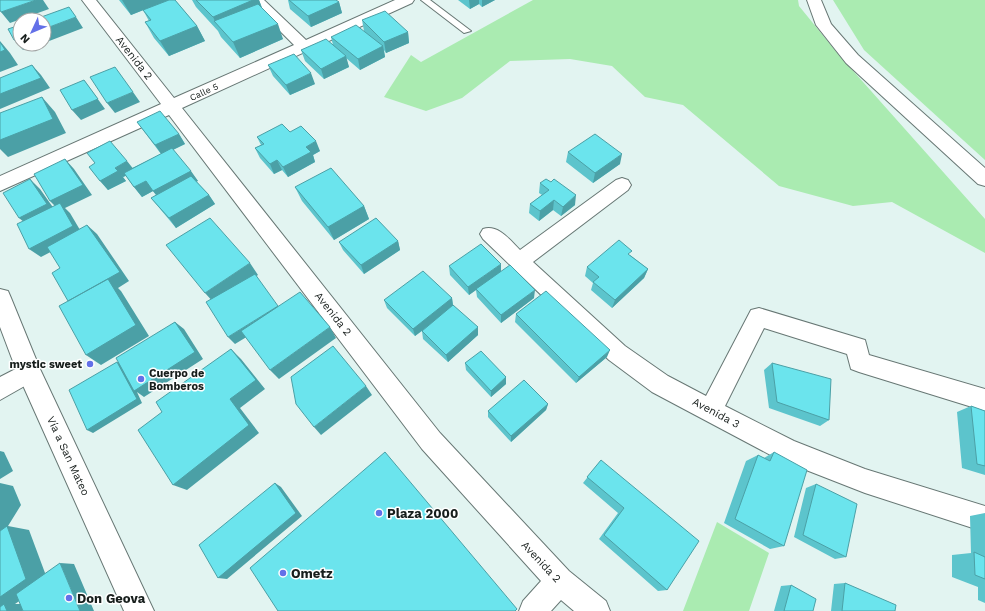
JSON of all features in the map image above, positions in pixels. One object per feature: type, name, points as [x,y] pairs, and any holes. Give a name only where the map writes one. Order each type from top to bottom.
[{"type":"street","name":"Avenida 2","points":[[89,0],[431,441],[559,581],[596,611]]},
{"type":"street","points":[[256,0],[304,46]]},
{"type":"street","name":"Calle 5","points":[[0,184],[407,0]]},
{"type":"street","points":[[814,0],[824,25],[852,59],[985,179]]},
{"type":"street","points":[[520,261],[622,185]]},
{"type":"street","name":"Avenida 3","points":[[490,234],[617,353],[660,384],[787,450],[865,481],[985,519]]},
{"type":"street","name":"Vía a San Mateo","points":[[0,298],[29,372],[139,611]]},
{"type":"street","points":[[711,410],[759,318],[857,346],[859,362],[985,400]]},
{"type":"street","points":[[0,389],[29,372]]},
{"type":"street","points":[[533,611],[559,581]]},
{"type":"lane","points":[[425,0],[467,31]]},
{"type":"green space","points":[[533,0],[798,0],[799,6],[839,55],[985,219],[985,253],[892,202],[853,206],[779,186],[683,105],[645,97],[612,66],[570,59],[510,61],[462,98],[426,111],[384,97],[411,55],[421,62]]},
{"type":"green space","points":[[833,0],[985,0],[985,160],[864,50]]},
{"type":"green space","points":[[717,522],[769,553],[749,611],[683,611]]},
{"type":"building","points":[[0,0],[36,0],[1,12]]},
{"type":"building","points":[[169,0],[175,0],[197,26],[160,41],[145,22],[151,20],[143,10]]},
{"type":"building","points":[[196,0],[253,0],[213,17]]},
{"type":"building","points":[[289,0],[336,0],[339,2],[308,16]]},
{"type":"building","points":[[258,4],[278,24],[233,42],[214,21]]},
{"type":"building","points":[[69,7],[76,17],[52,26],[52,13]]},
{"type":"building","points":[[385,11],[408,32],[384,42],[362,20]]},
{"type":"building","points":[[356,25],[383,46],[358,59],[331,37]]},
{"type":"building","points":[[12,28],[12,36],[8,29]]},
{"type":"building","points":[[326,39],[346,56],[321,69],[301,50]]},
{"type":"building","points":[[0,42],[5,50],[0,52]]},
{"type":"building","points":[[294,54],[311,73],[286,85],[268,65]]},
{"type":"building","points":[[32,65],[41,78],[0,94],[0,78]]},
{"type":"building","points":[[115,67],[133,92],[107,103],[90,77]]},
{"type":"building","points":[[84,80],[98,99],[72,110],[60,90]]},
{"type":"building","points":[[42,97],[53,119],[0,140],[0,113]]},
{"type":"building","points":[[160,111],[179,134],[155,145],[137,122]]},
{"type":"building","points":[[282,124],[290,132],[301,126],[316,141],[306,147],[311,152],[283,167],[277,160],[270,164],[255,148],[264,144],[257,137]]},
{"type":"building","points":[[595,134],[622,154],[595,173],[568,152]]},
{"type":"building","points":[[110,141],[127,161],[115,168],[118,171],[100,181],[89,167],[95,163],[87,153]]},
{"type":"building","points":[[172,148],[191,171],[153,191],[146,181],[134,187],[124,173]]},
{"type":"building","points":[[65,159],[83,185],[50,201],[34,174]]},
{"type":"building","points":[[331,168],[364,206],[328,227],[295,187]]},
{"type":"building","points":[[191,176],[209,195],[169,218],[151,198]]},
{"type":"building","points":[[30,179],[47,204],[19,218],[3,193]]},
{"type":"building","points":[[546,179],[551,182],[554,179],[576,195],[563,207],[554,200],[540,211],[530,204],[549,190],[540,183]]},
{"type":"building","points":[[60,203],[73,226],[29,249],[17,224]]},
{"type":"building","points":[[210,218],[250,263],[205,293],[166,245]]},
{"type":"building","points":[[376,218],[398,241],[361,265],[339,242]]},
{"type":"building","points":[[87,225],[120,272],[68,301],[52,273],[60,268],[47,247]]},
{"type":"building","points":[[619,240],[632,251],[628,254],[648,269],[615,300],[593,282],[599,277],[587,267]]},
{"type":"building","points":[[481,244],[501,264],[468,287],[449,266]]},
{"type":"building","points":[[510,265],[535,290],[501,315],[476,289]]},
{"type":"building","points":[[423,271],[452,298],[413,329],[384,300]]},
{"type":"building","points":[[255,274],[278,306],[228,337],[206,302]]},
{"type":"building","points":[[108,279],[136,325],[86,355],[59,306]]},
{"type":"building","points":[[546,291],[610,350],[579,377],[516,314]]},
{"type":"building","points":[[300,292],[330,327],[270,370],[241,331]]},
{"type":"building","points":[[453,305],[478,327],[446,355],[422,331]]},
{"type":"building","points":[[175,322],[195,352],[134,391],[116,358]]},
{"type":"building","points":[[333,346],[366,386],[314,427],[296,404],[291,377]]},
{"type":"building","points":[[231,349],[256,380],[230,399],[249,425],[173,485],[138,430],[162,412],[156,402]]},
{"type":"building","points":[[481,351],[506,377],[491,391],[465,363]]},
{"type":"building","points":[[117,362],[137,399],[87,430],[69,390]]},
{"type":"building","points":[[772,363],[831,379],[829,420],[777,402]]},
{"type":"building","points":[[524,380],[548,404],[511,436],[488,411]]},
{"type":"building","points":[[971,406],[985,411],[985,466],[977,464]]},
{"type":"building","name":"Plaza 2000","points":[[385,452],[517,609],[515,611],[278,611],[250,568]]},
{"type":"building","points":[[774,452],[807,470],[784,546],[735,519],[758,455],[770,461]]},
{"type":"building","points":[[601,460],[699,541],[667,590],[604,535],[624,508],[587,477]]},
{"type":"building","points":[[275,483],[296,513],[218,578],[199,545]]},
{"type":"building","points":[[816,484],[857,504],[846,557],[803,535]]},
{"type":"building","points":[[7,526],[26,579],[0,597],[0,531]]},
{"type":"building","points":[[974,552],[985,557],[985,579],[975,575]]},
{"type":"building","points":[[60,563],[80,611],[23,611],[16,594]]},
{"type":"building","points":[[845,583],[896,605],[895,611],[842,611]]},
{"type":"building","points":[[791,585],[816,599],[813,611],[784,611]]},
{"type":"building","points":[[4,604],[7,611],[0,611],[0,607]]},
{"type":"place","name":"mystic sweet","points":[[90,364]]},
{"type":"place","name":"Cuerpo de Bomberos","points":[[141,379]]},
{"type":"place","name":"Plaza 2000","points":[[379,513]]},
{"type":"place","name":"Ometz","points":[[283,573]]},
{"type":"place","name":"Don Geova","points":[[69,598]]}]
